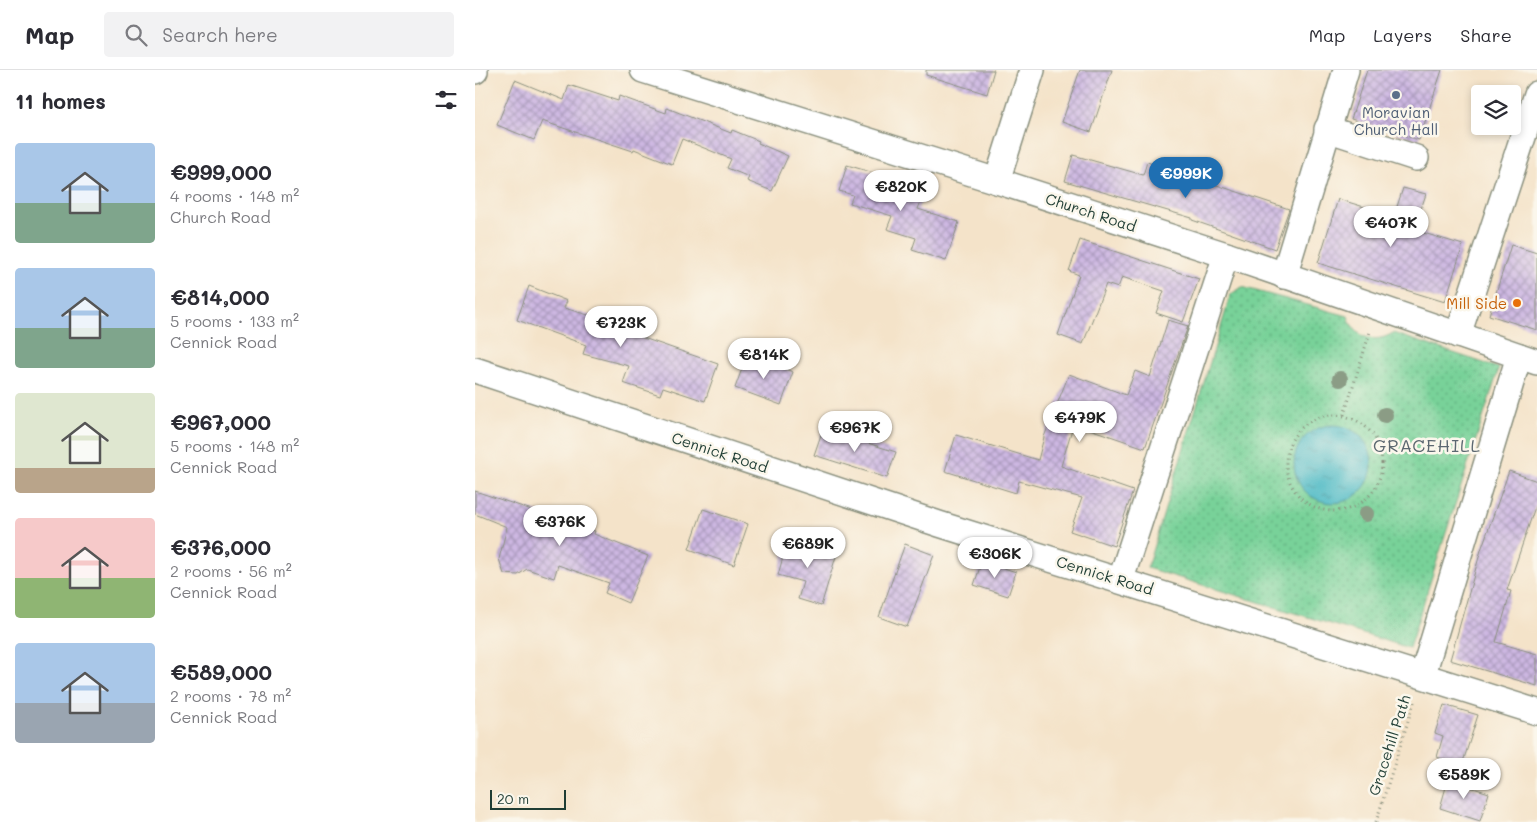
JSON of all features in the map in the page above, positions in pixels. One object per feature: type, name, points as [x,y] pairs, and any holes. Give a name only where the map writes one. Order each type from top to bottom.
[{"type":"street","name":"Church Road","points":[[643,70],[1226,255],[1528,359]]},
{"type":"street","points":[[997,181],[1032,70]]},
{"type":"street","points":[[1284,276],[1346,70]]},
{"type":"street","points":[[1458,335],[1537,94]]},
{"type":"street","points":[[1327,129],[1416,158]]},
{"type":"street","points":[[1121,579],[1226,255]]},
{"type":"street","points":[[1423,674],[1528,359]]},
{"type":"street","name":"Cennick Road","points":[[475,370],[921,518],[1423,674],[1537,712]]},
{"type":"path","points":[[1345,415],[1378,307]]},
{"type":"path","points":[[1327,415],[1345,415],[1361,422],[1374,435],[1381,451],[1382,469],[1377,486],[1365,500],[1349,509],[1332,512],[1314,508],[1300,498],[1289,483],[1285,466],[1287,448],[1296,432],[1310,421],[1327,415]]},
{"type":"path","name":"Gracehill Path","points":[[1376,822],[1423,674]]},
{"type":"green space","points":[[1242,287],[1348,316],[1355,329],[1366,337],[1386,337],[1393,333],[1499,368],[1409,648],[1147,568],[1231,294]]},
{"type":"water","points":[[1325,425],[1341,425],[1355,431],[1366,442],[1372,456],[1372,472],[1366,486],[1355,497],[1341,503],[1325,503],[1311,497],[1300,486],[1294,472],[1294,456],[1300,442],[1311,431]]},
{"type":"building","points":[[926,70],[994,70],[987,94],[926,75]]},
{"type":"building","points":[[1080,70],[1112,70],[1091,132],[1062,122]]},
{"type":"building","name":"Moravian Church Hall","points":[[1367,70],[1442,70],[1419,140],[1351,119]]},
{"type":"building","points":[[515,80],[564,100],[569,85],[618,101],[619,96],[666,113],[667,108],[731,133],[732,130],[788,156],[772,191],[747,181],[749,177],[727,168],[731,159],[682,139],[672,164],[634,149],[633,151],[542,121],[534,140],[497,125]]},
{"type":"building","points":[[1073,155],[1143,175],[1147,162],[1289,209],[1275,249],[1192,220],[1192,218],[1065,181]]},
{"type":"building","points":[[847,165],[884,176],[882,183],[923,196],[918,209],[959,222],[946,261],[912,250],[916,238],[887,229],[892,216],[850,203],[853,195],[839,191]]},
{"type":"building","points":[[1403,188],[1426,194],[1414,230],[1463,245],[1445,302],[1318,263],[1338,199],[1394,216]]},
{"type":"building","points":[[1080,240],[1199,279],[1183,322],[1156,313],[1164,291],[1122,277],[1118,288],[1106,284],[1083,344],[1058,335],[1079,275],[1069,271]]},
{"type":"building","points":[[1511,245],[1537,253],[1537,330],[1489,315]]},
{"type":"building","points":[[529,286],[567,301],[564,308],[630,327],[629,333],[718,364],[705,401],[663,387],[660,395],[623,383],[629,366],[583,354],[586,345],[517,320]]},
{"type":"building","points":[[1168,320],[1188,326],[1145,448],[1078,425],[1076,431],[1072,429],[1061,466],[1133,491],[1114,546],[1070,531],[1082,498],[1019,481],[1016,493],[945,471],[956,435],[1038,460],[1044,437],[1069,374],[1126,395],[1135,371],[1150,377]]},
{"type":"building","points":[[747,355],[793,372],[781,405],[735,388]]},
{"type":"building","points":[[823,429],[896,452],[887,478],[814,455]]},
{"type":"building","points":[[1509,471],[1537,481],[1537,501],[1507,590],[1511,591],[1496,642],[1537,654],[1537,686],[1450,660],[1481,550]]},
{"type":"building","points":[[475,491],[595,531],[594,534],[648,556],[628,603],[605,593],[609,583],[558,565],[554,578],[527,569],[518,575],[504,574],[499,559],[507,527],[475,514]]},
{"type":"building","points":[[703,509],[748,524],[734,565],[689,549]]},
{"type":"building","points":[[788,539],[837,553],[821,606],[798,599],[803,582],[778,575]]},
{"type":"building","points":[[905,544],[934,555],[907,627],[879,617]]},
{"type":"building","points":[[982,561],[1016,572],[1008,596],[974,585]]},
{"type":"building","points":[[1444,705],[1478,715],[1462,765],[1437,757],[1443,736],[1435,733]]},
{"type":"building","points":[[1448,780],[1489,793],[1480,821],[1440,808]]},
{"type":"place","name":"Moravian Church Hall","points":[[1396,95]]},
{"type":"place","name":"Mill Side","points":[[1517,303]]},
{"type":"district","name":"GRACEHILL","points":[[1427,445]]}]
